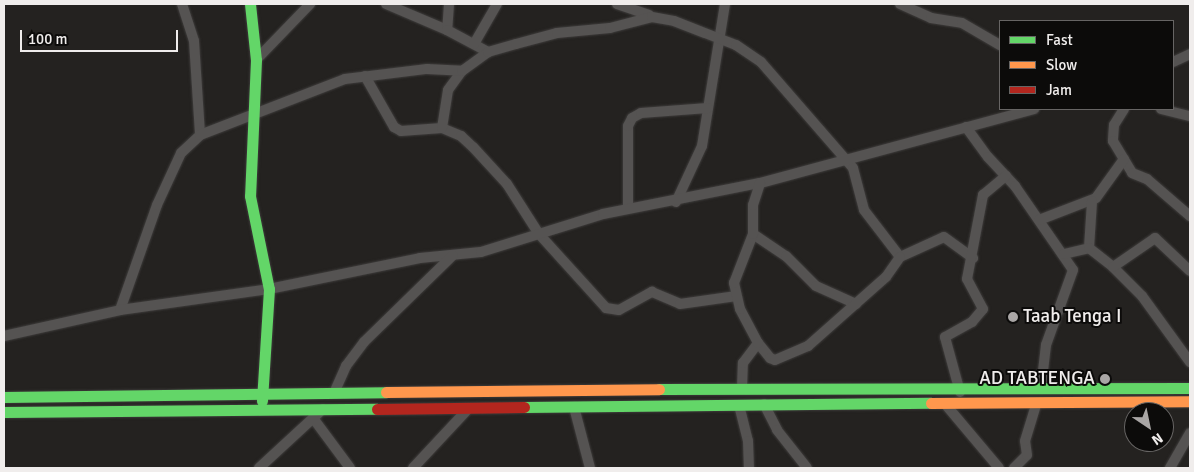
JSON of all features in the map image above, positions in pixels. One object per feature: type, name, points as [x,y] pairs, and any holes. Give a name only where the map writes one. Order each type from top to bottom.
[{"type":"street","points":[[182,4],[194,41],[200,135]]},
{"type":"street","points":[[250,4],[256,60],[252,114],[250,196],[269,289],[262,410]]},
{"type":"street","points":[[256,60],[310,4]]},
{"type":"street","points":[[386,4],[447,30],[488,52]]},
{"type":"street","points":[[447,30],[448,4]]},
{"type":"street","points":[[474,44],[497,4]]},
{"type":"street","points":[[617,4],[652,17],[679,23],[736,44],[758,59],[845,158],[858,176],[864,210],[900,257]]},
{"type":"street","points":[[676,202],[699,155],[725,4]]},
{"type":"street","points":[[900,4],[931,18],[962,23],[999,44]]},
{"type":"street","points":[[442,128],[448,90],[462,71],[488,52],[557,33],[610,28],[652,17]]},
{"type":"street","points":[[1174,62],[1190,54]]},
{"type":"street","points":[[120,310],[157,205],[181,153],[200,135],[345,80],[427,69],[462,71]]},
{"type":"street","points":[[365,76],[394,127],[401,131],[442,128],[461,136],[508,184],[539,234],[579,281],[612,311],[652,292],[680,304],[736,296]]},
{"type":"street","points":[[628,208],[628,126],[632,118],[641,113],[708,108]]},
{"type":"street","points":[[4,336],[120,310],[269,289],[420,258],[497,248],[628,208],[676,202],[760,183],[845,158],[1030,110]]},
{"type":"street","points":[[1123,110],[1112,132],[1113,141],[1134,176],[1147,179],[1190,216]]},
{"type":"street","points":[[1165,110],[1190,116]]},
{"type":"street","points":[[966,128],[1006,176],[1064,254],[1072,274],[1049,335],[1041,388]]},
{"type":"street","points":[[1039,220],[1092,201],[1124,159]]},
{"type":"street","points":[[963,405],[945,340],[946,335],[972,322],[983,309],[967,283],[983,195],[1006,176]]},
{"type":"street","points":[[760,183],[753,205],[753,234],[734,283],[736,296],[758,344],[770,358],[783,356],[814,342],[886,278],[900,257],[944,237],[973,258]]},
{"type":"street","points":[[1089,248],[1092,201]]},
{"type":"street","points":[[753,234],[786,256],[816,286],[856,304]]},
{"type":"street","points":[[1113,267],[1142,244],[1156,238],[1190,271]]},
{"type":"street","points":[[1064,254],[1089,248]]},
{"type":"street","points":[[1089,248],[1113,267],[1142,296],[1190,362]]},
{"type":"street","points":[[334,393],[346,366],[364,342],[453,255]]},
{"type":"street","points":[[742,388],[743,363],[758,344]]},
{"type":"street","points":[[4,397],[262,392],[334,393],[742,388],[1190,388]]},
{"type":"street","points":[[4,412],[323,409],[468,410],[764,404],[1036,405],[1190,401]]},
{"type":"street","points":[[764,404],[777,430],[806,468]]},
{"type":"street","points":[[946,405],[1000,468]]},
{"type":"street","points":[[1014,468],[1027,455],[1025,441],[1036,405]]},
{"type":"street","points":[[739,406],[748,441],[749,468]]},
{"type":"street","points":[[574,407],[590,468]]},
{"type":"street","points":[[259,468],[323,409]]},
{"type":"street","points":[[413,468],[468,410]]},
{"type":"street","points":[[313,418],[350,468]]},
{"type":"street","points":[[1170,468],[1190,434]]},
{"type":"traffic: fast","points":[[250,4],[256,60],[250,196],[269,289],[262,401]]},
{"type":"traffic: fast","points":[[659,389],[1190,388]]},
{"type":"traffic: fast","points":[[4,397],[386,392]]},
{"type":"traffic: fast","points":[[524,407],[931,403]]},
{"type":"traffic: fast","points":[[4,412],[377,409]]},
{"type":"traffic: slow","points":[[386,392],[659,389]]},
{"type":"traffic: slow","points":[[931,403],[1190,401]]},
{"type":"traffic: jam","points":[[377,409],[524,407]]},
{"type":"place","name":"Taab Tenga I","points":[[1013,317]]},
{"type":"place","name":"AD TABTENGA","points":[[1105,379]]}]
